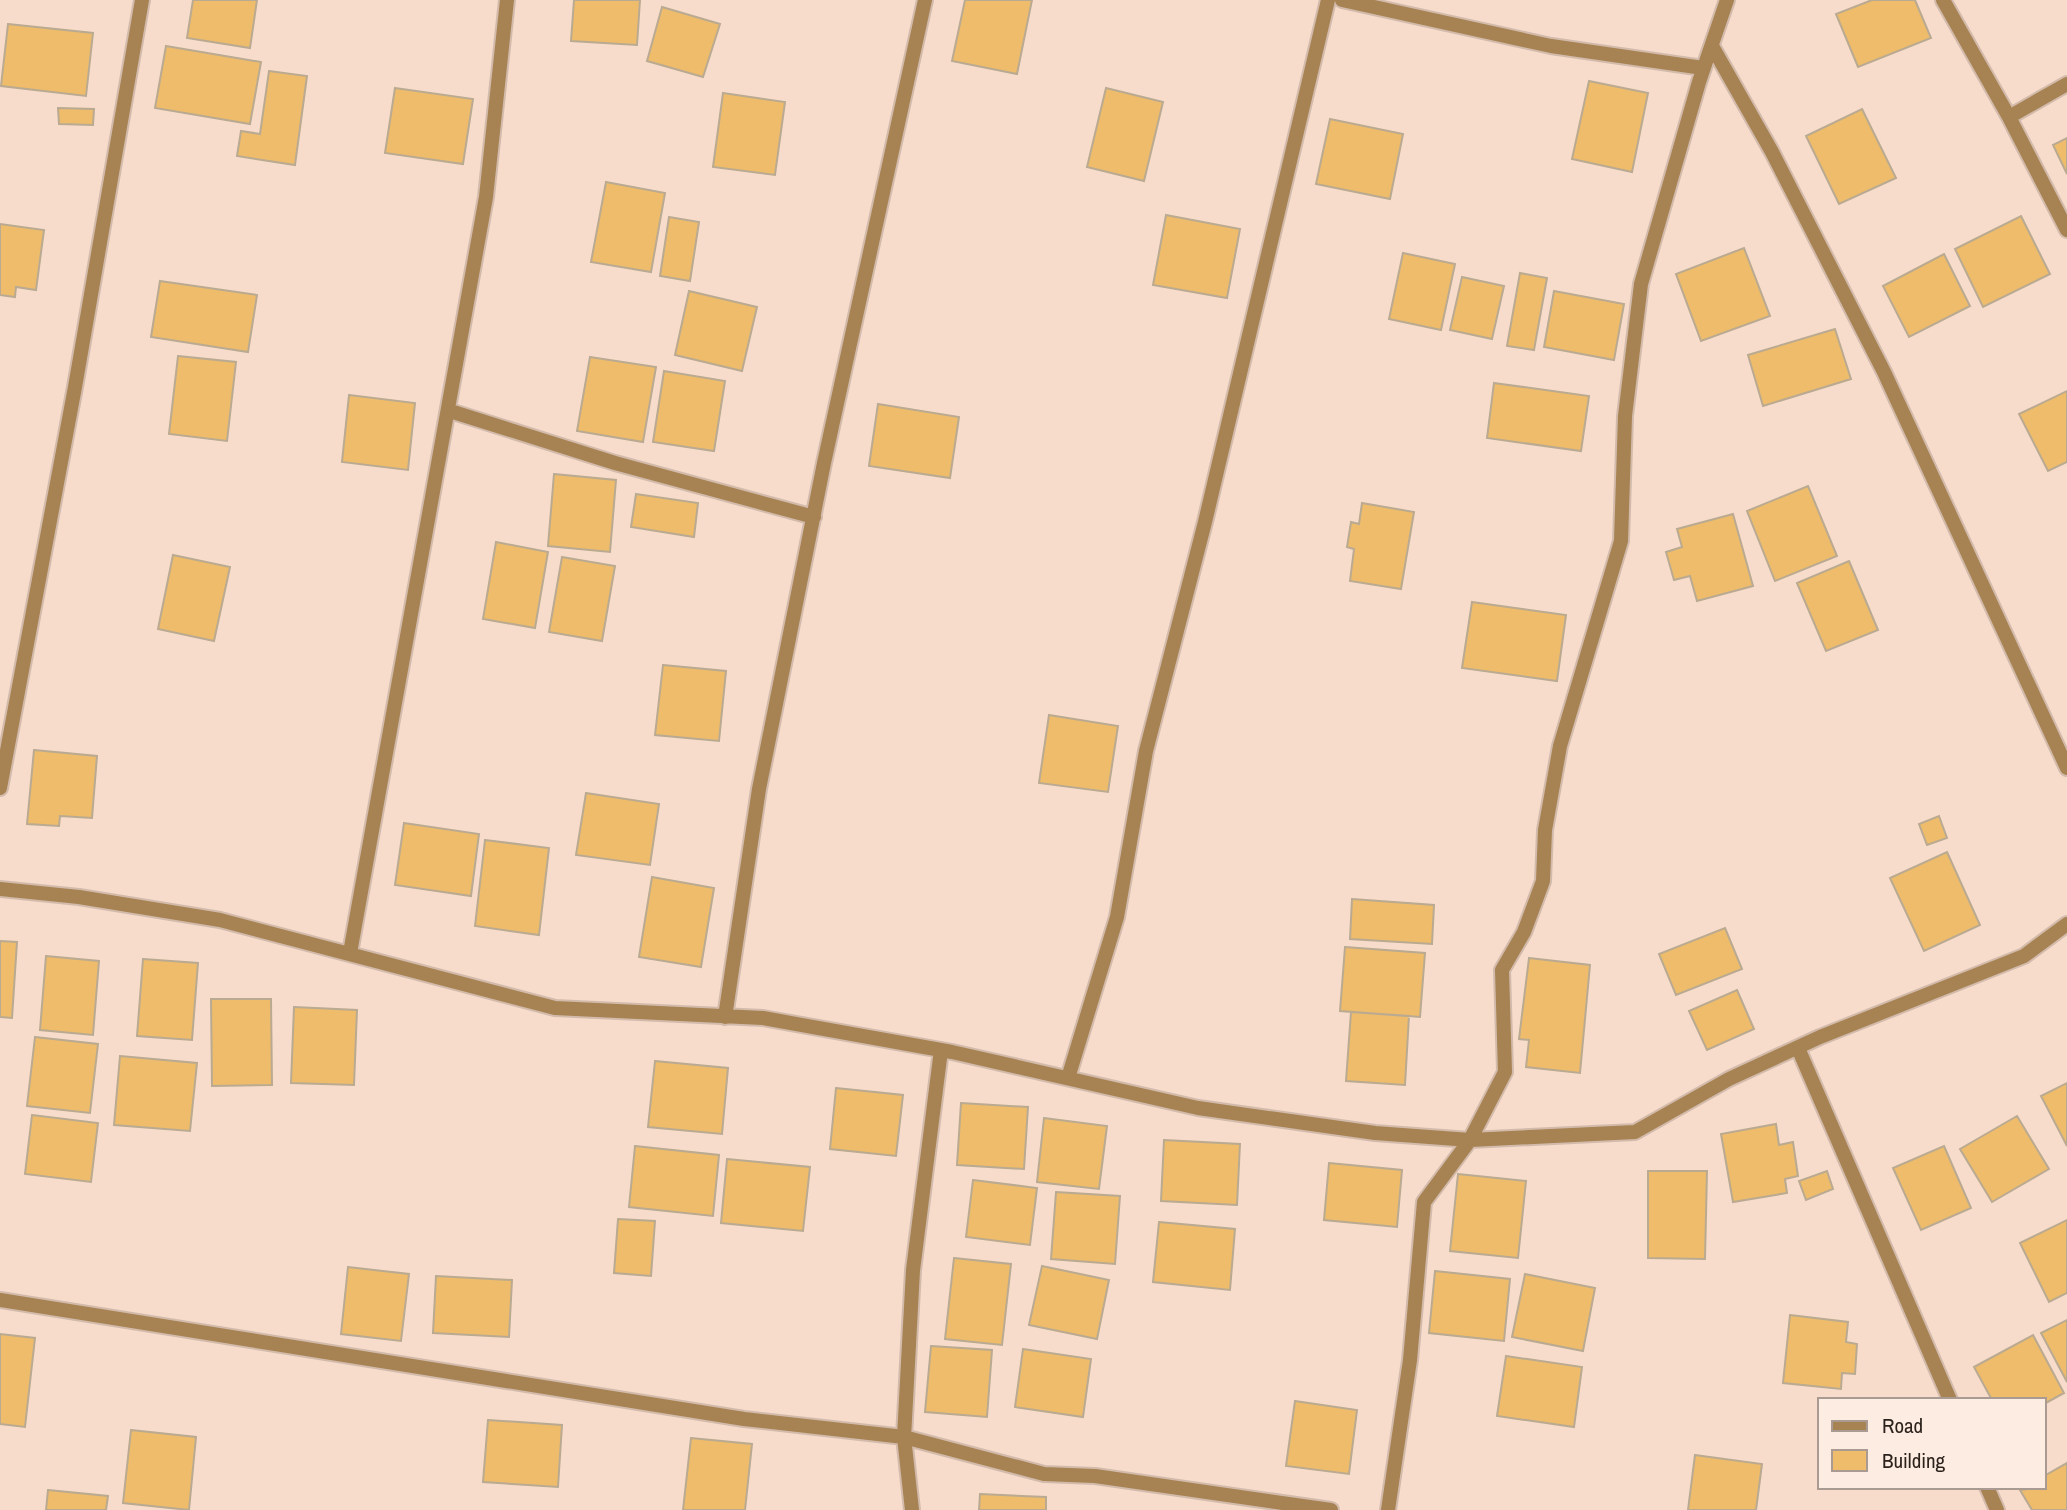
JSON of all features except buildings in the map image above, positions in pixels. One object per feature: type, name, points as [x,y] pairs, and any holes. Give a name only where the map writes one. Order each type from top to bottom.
[{"type":"street","points":[[0,788],[75,387],[142,0]]},
{"type":"street","points":[[350,953],[450,411],[486,197],[507,0]]},
{"type":"street","points":[[725,1017],[760,789],[878,206],[925,0]]},
{"type":"street","points":[[1068,1079],[1117,917],[1146,751],[1208,509],[1328,0]]},
{"type":"street","points":[[1342,0],[1552,46],[1703,68]]},
{"type":"street","points":[[1388,1510],[1410,1360],[1424,1202],[1470,1140],[1505,1072],[1502,970],[1524,932],[1543,881],[1545,830],[1560,746],[1621,541],[1625,416],[1641,284],[1703,68],[1727,0]]},
{"type":"street","points":[[1943,0],[2009,117],[2067,230]]},
{"type":"street","points":[[1712,46],[1772,152],[1884,372],[2067,768]]},
{"type":"street","points":[[2009,117],[2067,84]]},
{"type":"street","points":[[450,411],[615,463],[814,517]]},
{"type":"street","points":[[0,890],[79,897],[220,920],[555,1008],[763,1018],[941,1050],[1198,1108],[1375,1133],[1470,1140],[1634,1132],[1729,1079],[1798,1048],[2025,956],[2067,924]]},
{"type":"street","points":[[1798,1048],[1949,1398]]},
{"type":"street","points":[[912,1510],[904,1437],[914,1270],[941,1050]]},
{"type":"street","points":[[0,1300],[744,1419],[904,1437],[1044,1474],[1094,1476],[1331,1510]]},
{"type":"street","points":[[1988,1489],[1997,1510]]}]
